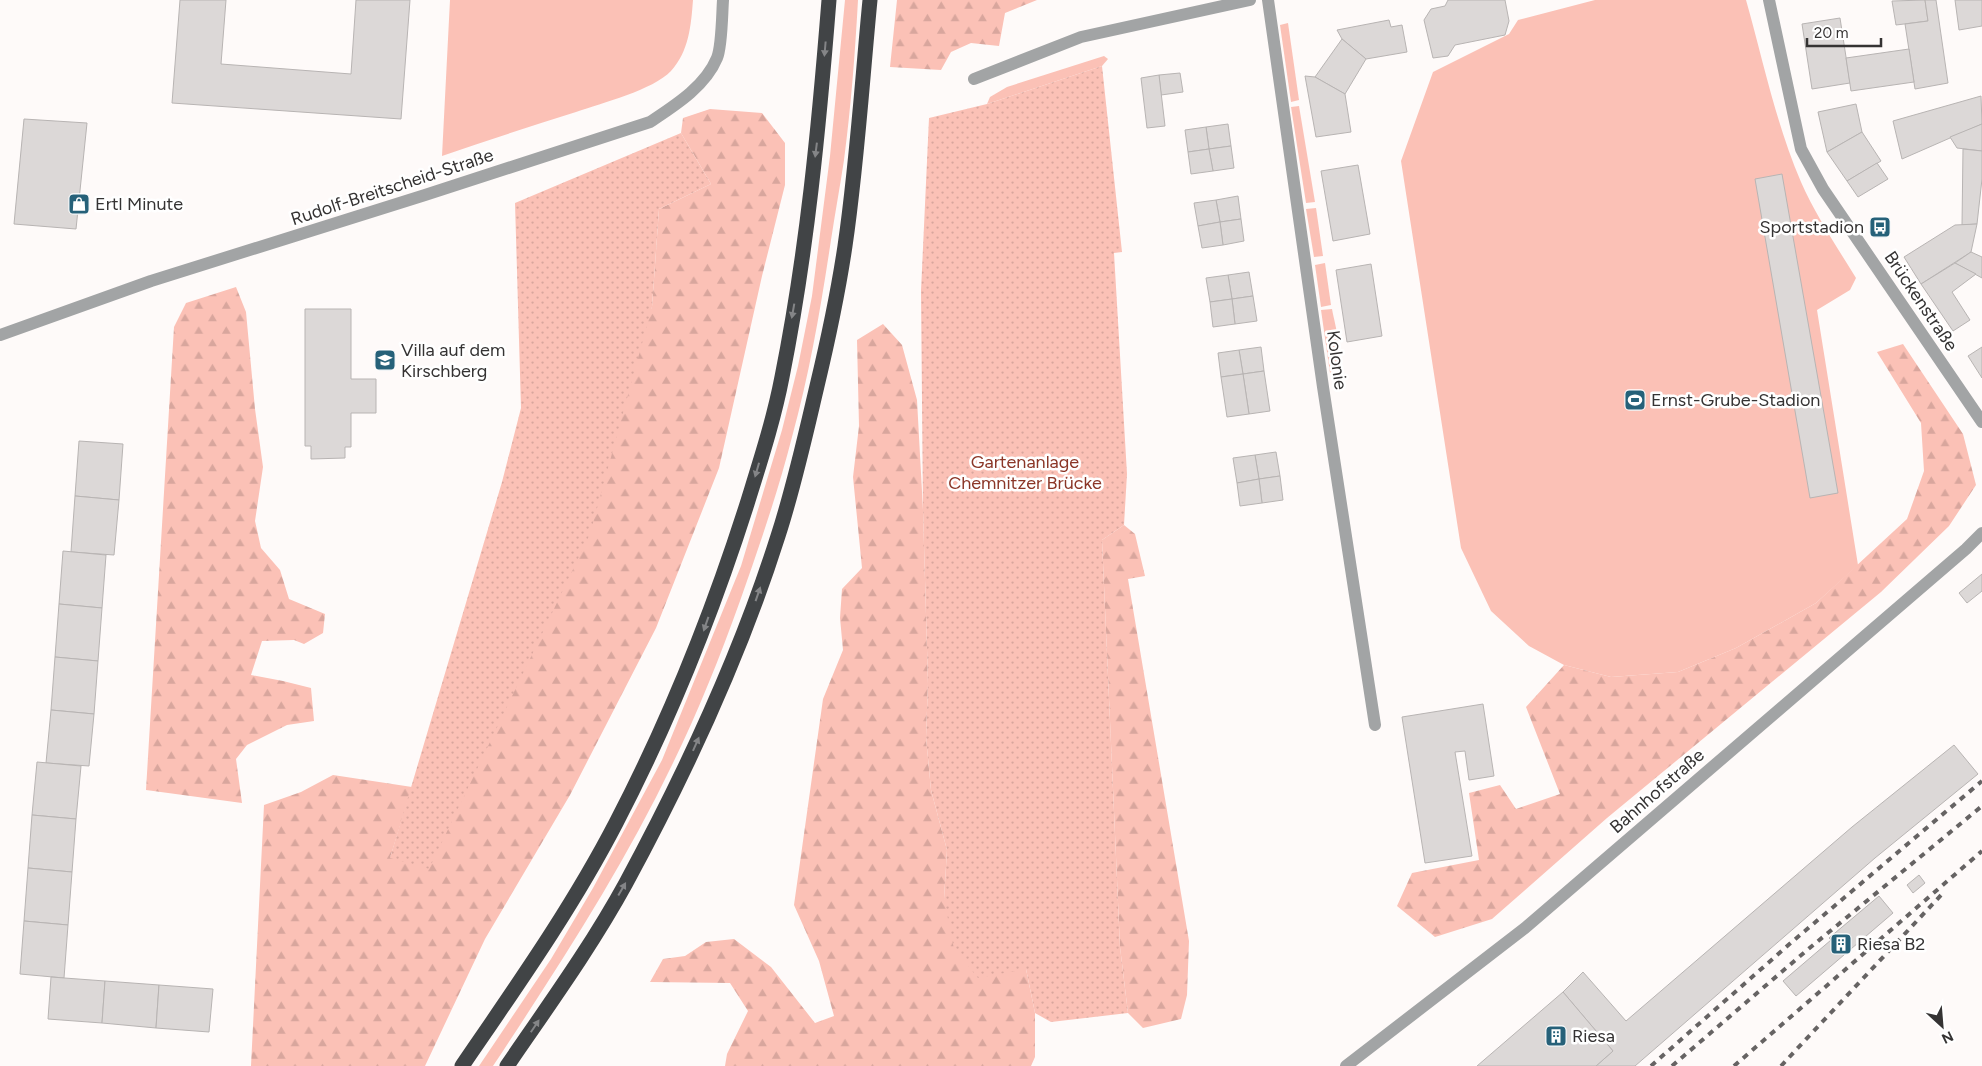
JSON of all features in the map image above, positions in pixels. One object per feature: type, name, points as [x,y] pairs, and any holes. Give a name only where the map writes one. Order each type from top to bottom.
[{"type":"highway","points":[[462,1066],[540,950],[583,882],[616,823],[700,642],[734,546],[757,472],[782,379],[806,230],[821,102],[829,0]]},
{"type":"highway","points":[[507,1066],[587,947],[625,885],[664,810],[692,754],[721,687],[752,611],[778,536],[800,460],[827,342],[845,247],[856,157],[870,0]]},
{"type":"street","name":"Rudolf-Breitscheid-Straße","points":[[0,335],[151,281],[425,196],[650,122],[679,104],[691,93],[718,57],[723,0]]},
{"type":"street","points":[[974,79],[1081,37],[1250,0]]},
{"type":"street","name":"Kolonie","points":[[1268,0],[1323,387],[1375,725]]},
{"type":"street","name":"Brückenstraße","points":[[1769,0],[1801,150],[1822,189],[1982,422]]},
{"type":"street","name":"Bahnhofstraße","points":[[1346,1066],[1524,928],[1966,549],[1982,532]]},
{"type":"green space","points":[[450,0],[693,0],[690,29],[682,55],[671,71],[663,78],[626,95],[442,156]]},
{"type":"green space","points":[[845,0],[858,0],[849,120],[810,364],[781,478],[740,601],[700,705],[682,745],[632,843],[564,956],[493,1066],[479,1066],[551,959],[593,888],[662,760],[741,566],[782,430],[798,366],[812,296],[830,156]]},
{"type":"green space","points":[[897,0],[1037,0],[1005,13],[999,46],[971,43],[951,52],[941,70],[890,67]]},
{"type":"green space","name":"Ernst-Grube-Stadion","points":[[1595,0],[1746,0],[1777,115],[1792,160],[1813,207],[1856,278],[1850,290],[1817,310],[1858,565],[1816,603],[1736,648],[1678,672],[1611,677],[1564,665],[1529,646],[1491,611],[1461,548],[1401,161],[1433,72],[1509,34],[1518,20]]},
{"type":"green space","points":[[1288,23],[1299,100],[1291,102],[1280,25]]},
{"type":"green space","points":[[1104,56],[1108,59],[1102,66],[987,104],[990,97],[1007,87]]},
{"type":"green space","name":"Gartenanlage Chemnitzer Brücke","points":[[1102,66],[1122,252],[1114,253],[1127,474],[1124,525],[1102,540],[1120,947],[1128,1013],[1051,1022],[1035,1013],[1026,969],[978,978],[954,949],[944,899],[947,850],[931,790],[926,737],[928,684],[923,510],[921,291],[929,118],[987,104]]},
{"type":"green space","points":[[1299,106],[1315,202],[1306,203],[1291,107]]},
{"type":"green space","points":[[710,109],[762,113],[785,143],[785,185],[762,276],[719,468],[656,628],[570,795],[485,939],[425,1066],[251,1066],[264,805],[301,792],[333,775],[412,787],[390,858],[652,307],[659,209],[711,184],[681,133],[683,118]]},
{"type":"green space","points":[[681,133],[711,184],[659,209],[652,307],[590,534],[429,869],[390,858],[502,482],[521,408],[515,203]]},
{"type":"green space","points":[[1316,208],[1323,256],[1314,257],[1306,209]]},
{"type":"green space","points":[[1325,263],[1331,305],[1321,307],[1315,265]]},
{"type":"green space","points":[[236,287],[246,312],[255,409],[263,467],[255,521],[261,548],[280,570],[289,599],[325,614],[323,633],[304,644],[294,640],[262,641],[251,675],[311,688],[314,721],[287,725],[247,745],[236,759],[242,803],[146,790],[174,327],[186,303]]},
{"type":"green space","points":[[1332,309],[1339,352],[1335,368],[1330,373],[1321,310]]},
{"type":"green space","points":[[883,324],[902,345],[917,400],[923,510],[928,684],[926,737],[931,790],[947,850],[944,899],[1026,969],[1035,1013],[1035,1057],[1031,1066],[725,1066],[727,1054],[748,1011],[730,983],[650,982],[663,959],[685,956],[706,942],[734,939],[771,967],[815,1023],[834,1016],[819,961],[794,905],[823,699],[843,650],[840,618],[842,589],[862,568],[853,477],[859,426],[857,340]]},
{"type":"green space","points":[[1903,344],[1963,434],[1976,485],[1949,526],[1881,592],[1607,818],[1492,919],[1435,937],[1397,906],[1412,873],[1479,860],[1469,793],[1500,785],[1516,809],[1560,794],[1526,707],[1564,665],[1611,677],[1678,672],[1736,648],[1816,603],[1907,519],[1924,471],[1921,423],[1877,352]]},
{"type":"green space","points":[[1124,525],[1135,534],[1145,576],[1128,579],[1189,941],[1187,995],[1181,1019],[1143,1028],[1128,1013],[1120,947],[1102,540]]},
{"type":"building","points":[[180,0],[226,0],[221,64],[351,74],[356,0],[410,0],[401,119],[172,103]]},
{"type":"building","points":[[1448,0],[1505,0],[1509,21],[1505,35],[1455,45],[1448,56],[1433,58],[1424,20],[1431,9],[1445,6]]},
{"type":"building","points":[[1925,0],[1928,21],[1896,25],[1892,1]]},
{"type":"building","points":[[1925,0],[1936,0],[1948,83],[1915,89],[1905,24],[1928,21]]},
{"type":"building","points":[[1955,0],[1982,0],[1982,26],[1959,30]]},
{"type":"building","points":[[1840,18],[1850,83],[1812,89],[1802,24]]},
{"type":"building","points":[[1389,20],[1391,27],[1402,25],[1407,52],[1366,59],[1342,39],[1337,30]]},
{"type":"building","points":[[1342,39],[1366,59],[1345,94],[1315,77]]},
{"type":"building","points":[[1909,49],[1914,82],[1851,91],[1846,58]]},
{"type":"building","points":[[1180,73],[1183,92],[1161,95],[1159,75]]},
{"type":"building","points":[[1159,75],[1165,126],[1147,128],[1141,78]]},
{"type":"building","points":[[1305,76],[1315,77],[1345,94],[1351,132],[1316,137]]},
{"type":"building","points":[[1981,96],[1982,124],[1902,159],[1893,121]]},
{"type":"building","points":[[1856,104],[1862,132],[1827,152],[1818,112]]},
{"type":"building","points":[[24,119],[87,123],[76,229],[14,224]]},
{"type":"building","points":[[1228,124],[1231,146],[1209,149],[1206,127]]},
{"type":"building","points":[[1982,124],[1982,151],[1957,148],[1950,137]]},
{"type":"building","points":[[1206,127],[1209,149],[1188,152],[1185,130]]},
{"type":"building","points":[[1862,132],[1881,161],[1847,181],[1827,152]]},
{"type":"building","points":[[1231,146],[1234,168],[1213,171],[1209,149]]},
{"type":"building","points":[[1209,149],[1213,171],[1191,174],[1188,152]]},
{"type":"building","points":[[1963,149],[1982,151],[1982,179],[1977,224],[1962,225]]},
{"type":"building","points":[[1877,163],[1888,179],[1858,197],[1847,181]]},
{"type":"building","points":[[1358,165],[1370,234],[1333,241],[1321,171]]},
{"type":"building","points":[[1782,174],[1838,493],[1810,498],[1755,179]]},
{"type":"building","points":[[1238,196],[1241,219],[1220,222],[1216,200]]},
{"type":"building","points":[[1216,200],[1220,222],[1198,226],[1194,203]]},
{"type":"building","points":[[1241,219],[1244,241],[1223,245],[1220,222]]},
{"type":"building","points":[[1220,222],[1223,245],[1202,248],[1198,226]]},
{"type":"building","points":[[1977,224],[1971,252],[1921,284],[1904,257],[1955,225]]},
{"type":"building","points":[[1971,252],[1982,257],[1982,278],[1955,263]]},
{"type":"building","points":[[1955,263],[1976,274],[1952,292],[1970,320],[1953,331],[1921,284]]},
{"type":"building","points":[[1371,264],[1382,336],[1347,342],[1336,270]]},
{"type":"building","points":[[1249,272],[1253,296],[1232,299],[1228,275]]},
{"type":"building","points":[[1228,275],[1232,299],[1210,302],[1206,278]]},
{"type":"building","points":[[1253,296],[1257,321],[1235,324],[1232,299]]},
{"type":"building","points":[[1232,299],[1235,324],[1213,327],[1210,302]]},
{"type":"building","points":[[305,309],[351,309],[351,379],[376,379],[376,413],[351,413],[351,447],[345,447],[345,458],[311,459],[311,446],[305,446]]},
{"type":"building","points":[[1261,347],[1264,371],[1243,374],[1239,350]]},
{"type":"building","points":[[1982,347],[1982,378],[1968,356]]},
{"type":"building","points":[[1239,350],[1243,374],[1221,377],[1218,353]]},
{"type":"building","points":[[1264,371],[1270,411],[1249,414],[1243,374]]},
{"type":"building","points":[[1243,374],[1249,414],[1227,417],[1221,377]]},
{"type":"building","points":[[79,441],[123,444],[119,500],[75,496]]},
{"type":"building","points":[[1276,452],[1280,476],[1259,479],[1255,455]]},
{"type":"building","points":[[1255,455],[1259,479],[1237,483],[1233,458]]},
{"type":"building","points":[[1280,476],[1283,500],[1262,503],[1259,479]]},
{"type":"building","points":[[1259,479],[1262,503],[1240,506],[1237,483]]},
{"type":"building","points":[[75,496],[119,500],[114,555],[71,552]]},
{"type":"building","points":[[63,551],[106,555],[102,608],[59,604]]},
{"type":"building","points":[[1982,574],[1982,591],[1967,603],[1959,593]]},
{"type":"building","points":[[59,604],[102,608],[98,661],[55,657]]},
{"type":"building","points":[[55,657],[98,661],[94,714],[51,710]]},
{"type":"building","points":[[1483,704],[1494,776],[1469,780],[1465,751],[1455,752],[1472,856],[1425,863],[1402,717]]},
{"type":"building","points":[[51,710],[94,714],[89,766],[46,763]]},
{"type":"building","points":[[1954,745],[1978,774],[1875,858],[1635,1066],[1596,1066],[1613,1051],[1563,992],[1583,972],[1626,1021],[1852,827]]},
{"type":"building","points":[[37,762],[81,766],[76,819],[32,815]]},
{"type":"building","points":[[32,815],[76,819],[72,872],[28,868]]},
{"type":"building","points":[[28,868],[72,872],[68,925],[24,921]]},
{"type":"building","points":[[1919,875],[1925,883],[1913,893],[1907,885]]},
{"type":"building","name":"Riesa B2","points":[[1879,896],[1893,913],[1796,996],[1783,981],[1831,940],[1829,938]]},
{"type":"building","points":[[24,921],[68,925],[64,978],[20,974]]},
{"type":"building","points":[[51,977],[105,981],[102,1023],[48,1019]]},
{"type":"building","points":[[105,981],[159,985],[156,1028],[102,1023]]},
{"type":"building","points":[[159,985],[213,989],[209,1032],[156,1028]]},
{"type":"building","name":"Riesa","points":[[1563,992],[1613,1051],[1596,1066],[1477,1066]]},
{"type":"railway","points":[[1651,1066],[1793,941],[1982,781]]},
{"type":"railway","points":[[1672,1066],[1806,951],[1982,806]]},
{"type":"railway","points":[[1734,1066],[1982,851]]},
{"type":"railway","points":[[1781,1066],[1944,892]]},
{"type":"place","name":"Ertl Minute","points":[[79,204]]},
{"type":"place","name":"Sportstadion","points":[[1880,227]]},
{"type":"place","name":"Villa auf dem Kirschberg","points":[[385,360]]},
{"type":"place","name":"Ernst-Grube-Stadion","points":[[1635,400]]},
{"type":"place","name":"Riesa B2","points":[[1841,944]]},
{"type":"place","name":"Riesa","points":[[1556,1036]]}]
